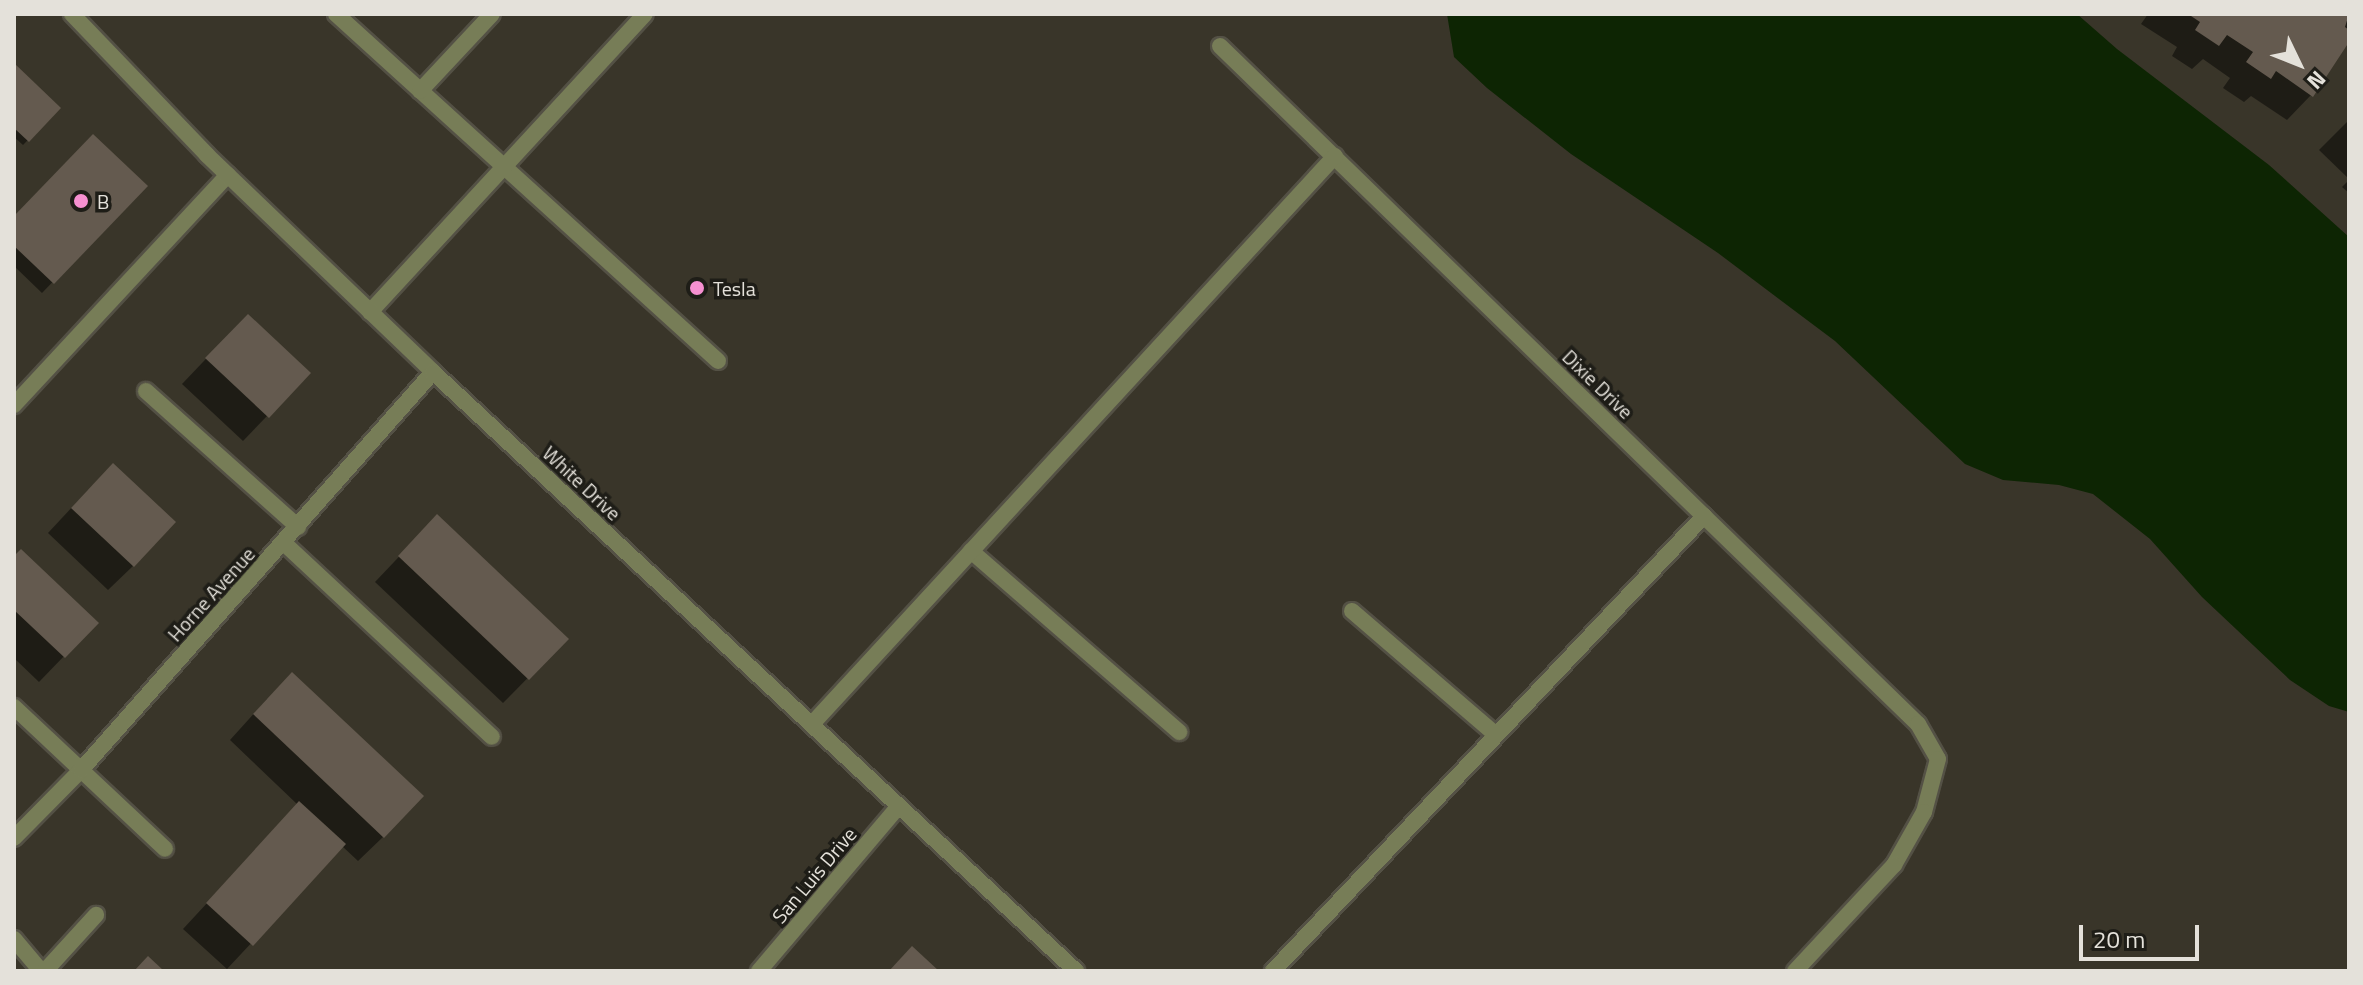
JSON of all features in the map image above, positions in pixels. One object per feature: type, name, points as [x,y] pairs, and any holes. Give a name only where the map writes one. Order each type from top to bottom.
[{"type":"street","name":"White Drive","points":[[72,14],[228,175],[370,312],[1076,971]]},
{"type":"street","points":[[336,14],[718,361]]},
{"type":"street","points":[[420,91],[492,14]]},
{"type":"street","points":[[370,312],[645,14]]},
{"type":"street","name":"Dixie Drive","points":[[1220,46],[1918,724],[1938,759],[1924,812],[1894,865],[1795,971]]},
{"type":"street","points":[[812,724],[1335,156]]},
{"type":"street","points":[[14,405],[228,175]]},
{"type":"street","name":"Horne Avenue","points":[[14,838],[81,770],[433,372]]},
{"type":"street","points":[[146,391],[298,527]]},
{"type":"street","points":[[1273,971],[1704,516]]},
{"type":"street","points":[[284,543],[492,737]]},
{"type":"street","points":[[971,551],[1179,732]]},
{"type":"street","points":[[1352,611],[1496,735]]},
{"type":"street","points":[[14,707],[165,849]]},
{"type":"street","name":"San Luis Drive","points":[[759,971],[899,806]]},
{"type":"street","points":[[14,939],[43,971],[96,915]]},
{"type":"shaded area","points":[[1447,14],[2077,14],[2117,49],[2269,165],[2349,237],[2349,712],[2329,706],[2290,680],[2202,597],[2150,539],[2093,494],[2059,485],[2003,480],[1965,464],[1835,341],[1718,253],[1571,154],[1487,88],[1454,57]]},
{"type":"building","points":[[2188,14],[2349,14],[2345,27],[2349,30],[2349,42],[2313,97],[2276,71],[2271,79],[2246,62],[2253,52],[2227,35],[2219,46],[2195,30],[2200,22]]},
{"type":"building","points":[[14,63],[61,108],[29,142],[14,128]]},
{"type":"building","name":"B","points":[[93,134],[148,186],[54,284],[14,246],[14,216]]},
{"type":"building","points":[[248,314],[311,373],[269,418],[205,358]]},
{"type":"building","points":[[113,463],[176,522],[134,567],[71,508]]},
{"type":"building","points":[[437,514],[569,639],[529,680],[398,556]]},
{"type":"building","points":[[21,549],[99,623],[65,658],[14,610],[14,556]]},
{"type":"building","points":[[292,672],[424,796],[384,838],[253,714]]},
{"type":"building","points":[[299,801],[346,844],[253,946],[206,903]]},
{"type":"building","points":[[912,946],[939,971],[889,971]]},
{"type":"building","points":[[148,956],[164,971],[134,971]]},
{"type":"place","name":"B","points":[[81,201]]},
{"type":"place","name":"Tesla","points":[[697,288]]}]
